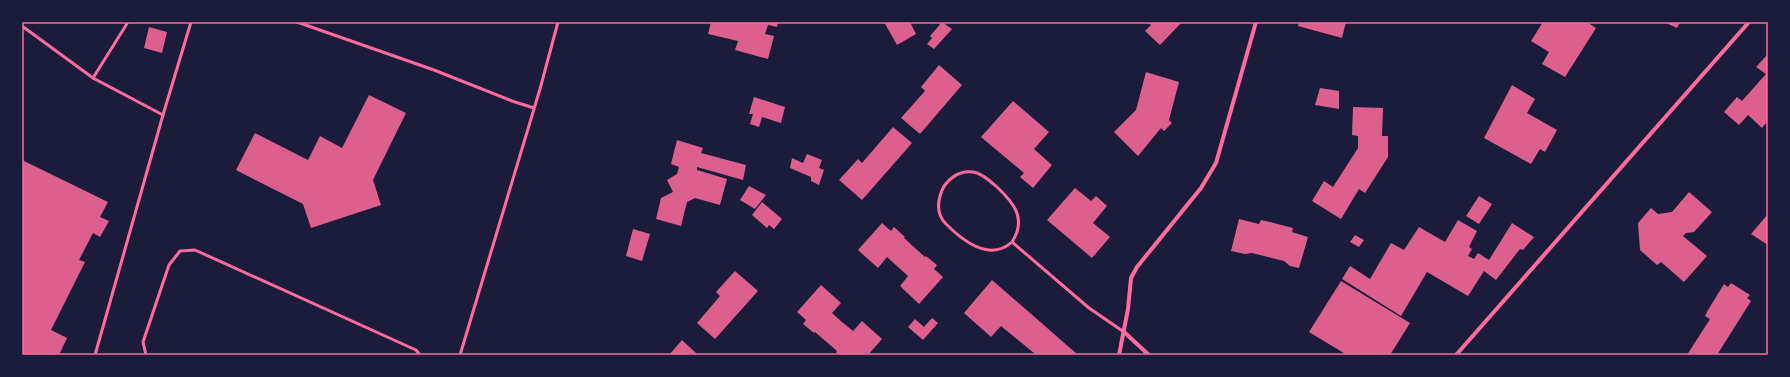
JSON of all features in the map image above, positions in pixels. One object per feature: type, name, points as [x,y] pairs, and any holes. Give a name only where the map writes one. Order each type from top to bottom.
[{"type":"street","points":[[1119,355],[1124,332],[1131,278],[1137,266],[1201,188],[1216,163],[1256,22]]},
{"type":"street","points":[[1456,355],[1749,22]]},
{"type":"street","points":[[1124,332],[1149,355]]},
{"type":"lane","points":[[93,78],[128,22]]},
{"type":"lane","points":[[95,355],[162,115],[191,22]]},
{"type":"lane","points":[[298,22],[434,70],[512,101],[534,108]]},
{"type":"lane","points":[[460,355],[534,108],[558,22]]},
{"type":"lane","points":[[22,26],[93,78],[162,115]]},
{"type":"lane","points":[[965,172],[976,173],[984,177],[1013,203],[1018,214],[1019,226],[1017,234],[1012,242],[1008,245],[994,249],[978,249],[973,247],[946,224],[938,210],[938,202],[941,193],[956,174],[965,172]]},
{"type":"lane","points":[[1012,242],[1089,308],[1124,332]]},
{"type":"lane","points":[[146,355],[143,342],[168,265],[180,251],[195,250],[416,350],[420,355]]},
{"type":"building","points":[[711,22],[778,22],[777,27],[768,25],[765,34],[774,36],[768,59],[735,50],[738,41],[708,34]]},
{"type":"building","points":[[884,22],[910,22],[916,34],[897,45]]},
{"type":"building","points":[[942,22],[952,29],[934,49],[927,44],[932,38],[930,36]]},
{"type":"building","points":[[1147,22],[1182,22],[1160,45],[1145,31],[1151,25]]},
{"type":"building","points":[[1299,22],[1346,22],[1342,38],[1298,26]]},
{"type":"building","points":[[1543,22],[1587,22],[1596,28],[1565,77],[1542,64],[1549,52],[1531,41]]},
{"type":"building","points":[[1664,22],[1680,22],[1677,28]]},
{"type":"building","points":[[149,27],[167,32],[162,53],[144,48]]},
{"type":"building","points":[[1768,54],[1768,121],[1762,128],[1748,115],[1739,125],[1724,112],[1737,97],[1742,101],[1766,74],[1756,67]]},
{"type":"building","points":[[939,65],[962,85],[920,134],[901,118],[925,91],[921,87]]},
{"type":"building","points":[[1146,72],[1179,82],[1169,120],[1172,123],[1164,131],[1161,128],[1138,156],[1114,132],[1136,110]]},
{"type":"building","points":[[1512,85],[1535,99],[1527,113],[1557,130],[1545,152],[1540,149],[1531,164],[1484,138]]},
{"type":"building","points":[[1320,88],[1339,91],[1339,109],[1315,105]]},
{"type":"building","points":[[369,95],[406,113],[373,180],[381,205],[311,228],[303,204],[236,170],[255,133],[308,160],[320,136],[342,148]]},
{"type":"building","points":[[754,97],[785,107],[781,123],[762,117],[759,127],[750,124],[753,114],[749,114]]},
{"type":"building","points":[[1013,101],[1049,132],[1034,149],[1052,165],[1033,188],[1020,177],[1024,173],[981,137]]},
{"type":"building","points":[[1353,107],[1383,108],[1382,136],[1388,136],[1388,157],[1365,193],[1359,189],[1341,219],[1312,201],[1324,181],[1333,187],[1358,148],[1358,136],[1352,135]]},
{"type":"building","points":[[893,127],[912,143],[862,200],[839,180],[858,159],[862,163]]},
{"type":"building","points":[[677,140],[703,148],[701,153],[746,165],[743,180],[697,167],[697,170],[727,179],[720,205],[695,198],[687,202],[681,226],[656,219],[661,198],[673,192],[667,180],[677,174],[679,167],[671,164]]},
{"type":"building","points":[[807,154],[822,160],[819,168],[824,170],[819,185],[811,181],[811,177],[790,168],[792,158],[803,163]]},
{"type":"building","points":[[22,160],[108,202],[100,217],[109,221],[100,237],[93,233],[79,260],[85,262],[51,330],[67,338],[59,355],[22,355]]},
{"type":"building","points":[[749,186],[766,195],[755,209],[740,200]]},
{"type":"building","points":[[1075,188],[1091,201],[1096,196],[1107,206],[1093,223],[1110,237],[1092,258],[1047,220]]},
{"type":"building","points":[[1689,192],[1712,212],[1694,232],[1686,233],[1683,236],[1707,256],[1684,282],[1661,262],[1657,265],[1640,250],[1638,223],[1651,208],[1658,214],[1672,212]]},
{"type":"building","points":[[1479,196],[1492,204],[1479,224],[1466,216]]},
{"type":"building","points":[[762,202],[782,219],[774,229],[769,225],[767,228],[752,215]]},
{"type":"building","points":[[1768,214],[1768,245],[1751,234]]},
{"type":"building","points":[[1239,219],[1259,224],[1261,220],[1293,228],[1292,232],[1308,237],[1299,268],[1290,266],[1284,261],[1252,253],[1245,254],[1231,251]]},
{"type":"building","points":[[1458,220],[1477,231],[1469,247],[1472,249],[1468,256],[1474,259],[1478,253],[1489,260],[1512,223],[1534,237],[1523,250],[1520,249],[1496,280],[1484,271],[1468,296],[1427,272],[1401,316],[1342,279],[1350,266],[1370,279],[1391,243],[1404,250],[1419,227],[1445,242]]},
{"type":"building","points":[[882,223],[891,231],[894,227],[925,257],[926,256],[937,265],[934,269],[943,277],[919,304],[900,286],[908,276],[887,257],[878,268],[858,250]]},
{"type":"building","points":[[633,229],[650,234],[642,261],[626,256]]},
{"type":"building","points":[[1355,235],[1364,240],[1359,247],[1350,242]]},
{"type":"building","points":[[735,271],[758,291],[715,339],[697,323],[720,296],[716,292]]},
{"type":"building","points":[[992,280],[1078,355],[1033,355],[1035,354],[1001,326],[991,337],[964,313]]},
{"type":"building","points":[[1341,281],[1410,323],[1390,355],[1347,355],[1309,332]]},
{"type":"building","points":[[1731,283],[1750,295],[1747,298],[1751,301],[1717,355],[1687,355],[1710,319],[1705,316],[1708,310],[1724,284],[1728,287]]},
{"type":"building","points":[[821,285],[841,303],[832,313],[842,322],[853,331],[862,321],[882,339],[868,355],[839,355],[836,352],[837,351],[815,332],[814,333],[803,324],[806,320],[797,312]]},
{"type":"building","points":[[932,318],[938,323],[923,340],[908,327],[915,319],[924,327]]},
{"type":"building","points":[[682,340],[698,355],[669,355]]}]
